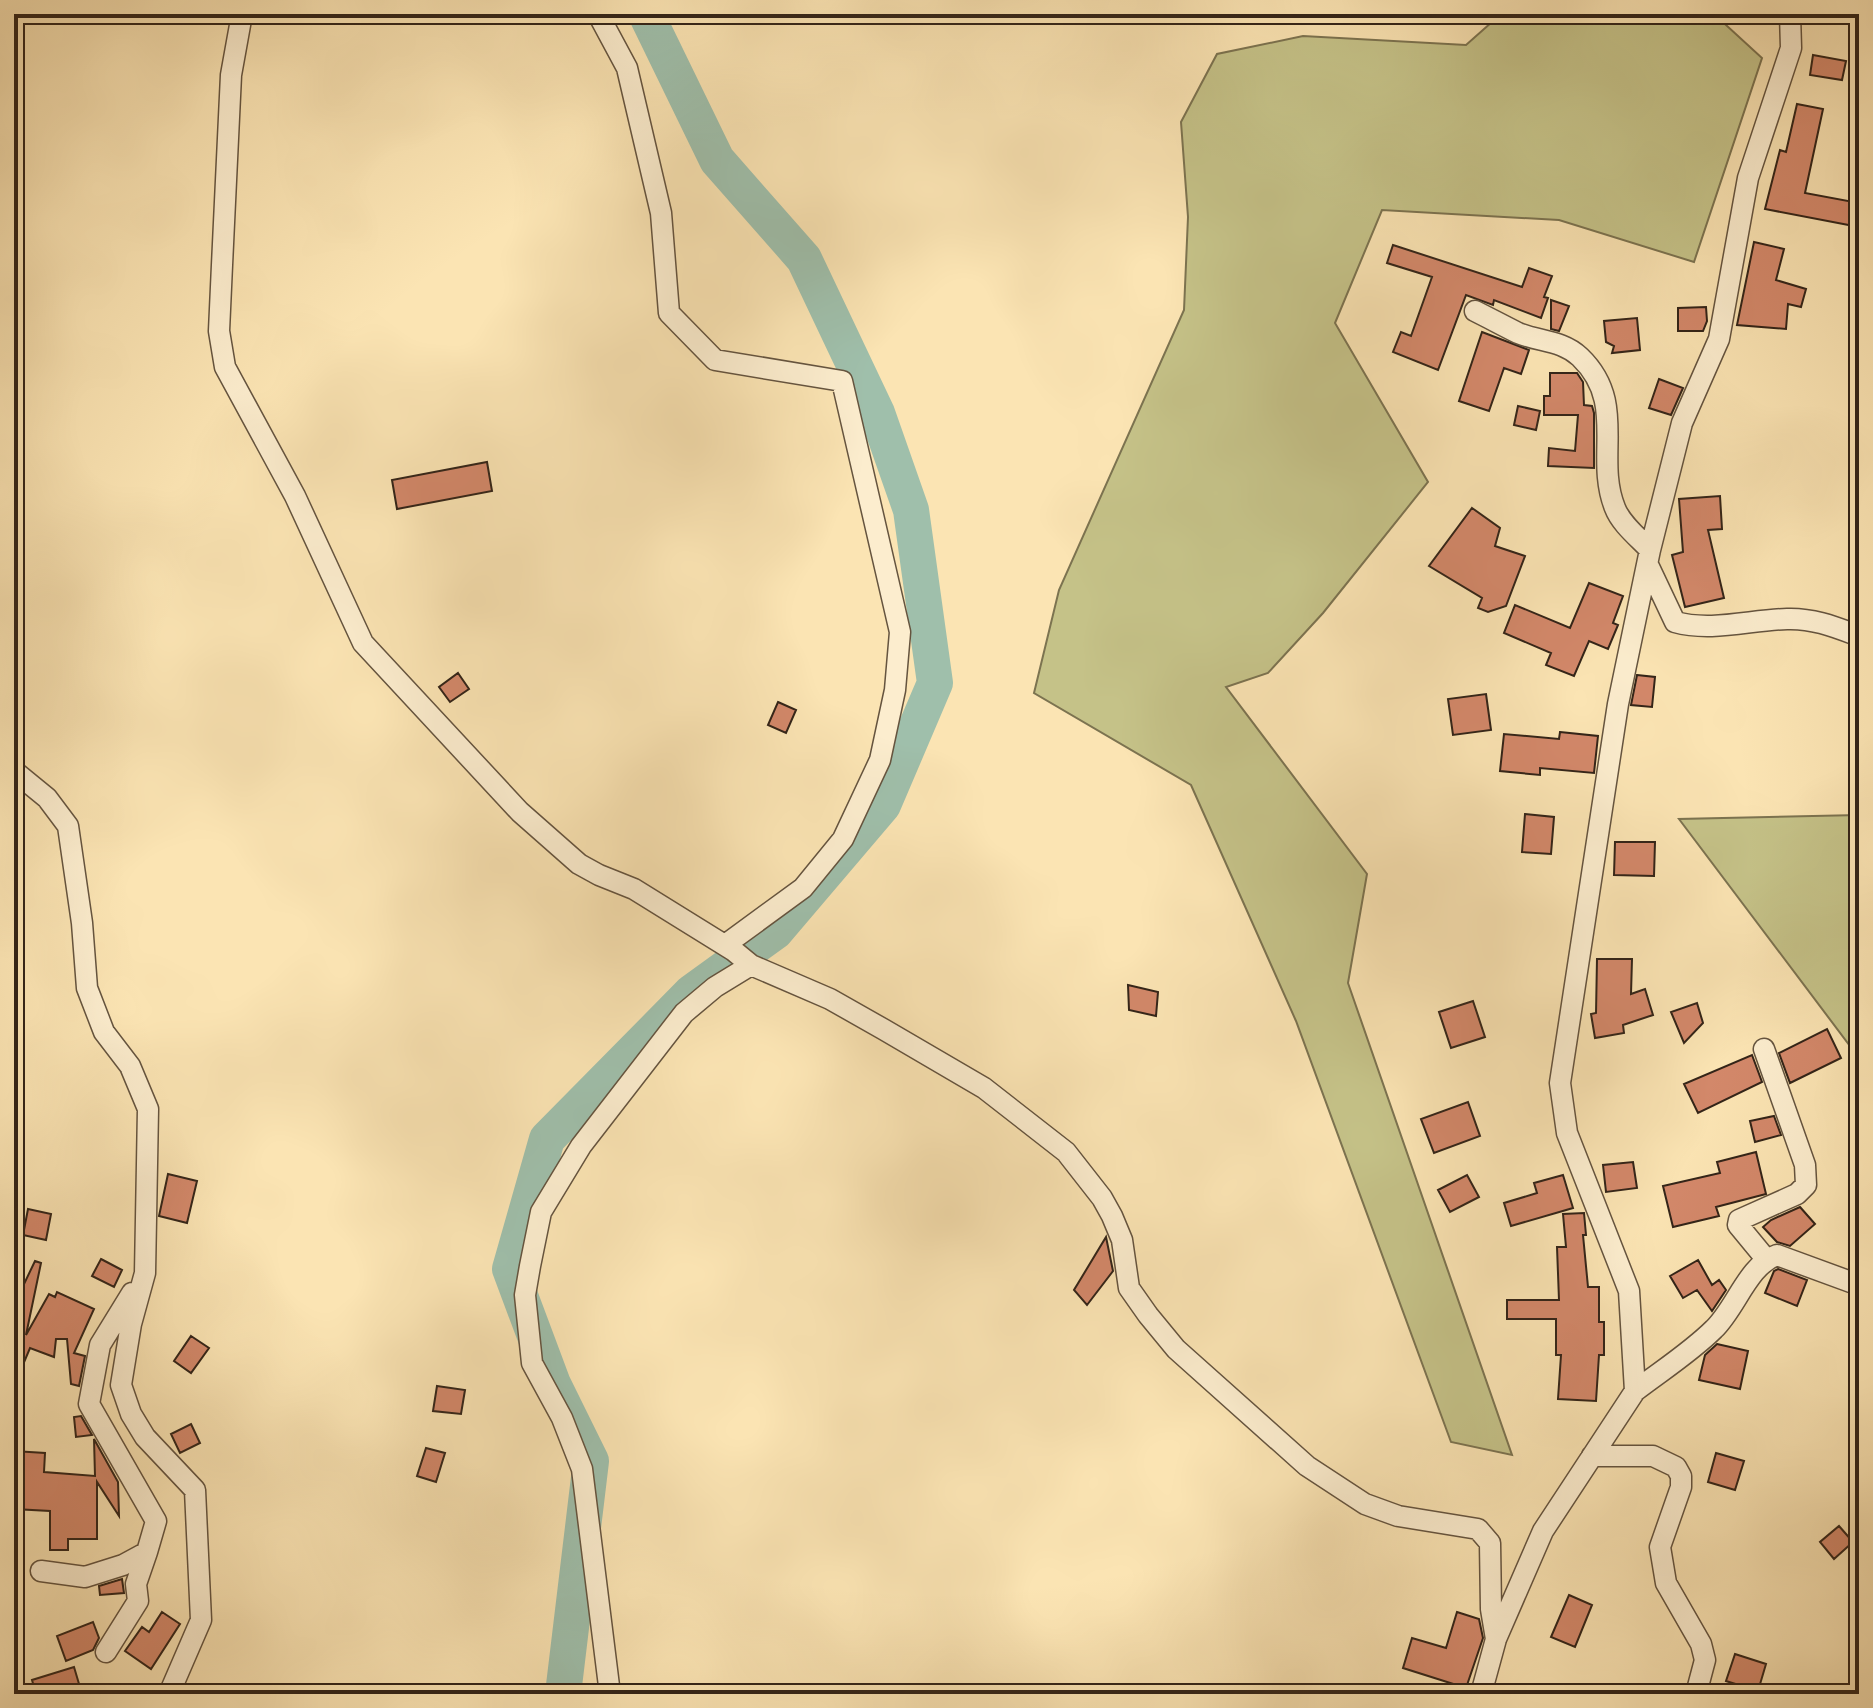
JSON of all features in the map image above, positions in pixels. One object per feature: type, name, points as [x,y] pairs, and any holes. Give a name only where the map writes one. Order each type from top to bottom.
[{"type":"street","points":[[242,14],[231,75],[224,218],[219,331],[225,367],[295,496],[363,643],[520,812],[579,864],[634,889],[738,955],[830,999],[971,1081],[1066,1152],[1112,1216],[1122,1240],[1129,1288],[1176,1349],[1210,1381],[1307,1466],[1365,1504],[1398,1516],[1478,1529],[1490,1543],[1491,1609],[1496,1639]]},
{"type":"street","points":[[598,14],[627,68],[661,213],[669,313],[715,360],[842,381],[900,632],[895,690],[880,760],[843,839],[803,888],[738,955],[715,987],[684,1013],[581,1146],[541,1212],[525,1295],[532,1363],[562,1418],[582,1469],[610,1694]]},
{"type":"street","points":[[1635,1391],[1629,1291],[1567,1133],[1560,1083],[1618,704],[1682,423],[1719,339],[1748,178],[1791,48],[1790,14]]},
{"type":"street","points":[[1475,311],[1521,334],[1566,347],[1589,368],[1603,388],[1608,410],[1609,476],[1615,508],[1650,558],[1675,622],[1693,627],[1789,618],[1823,622],[1859,636]]},
{"type":"street","points":[[14,771],[47,798],[68,826],[82,923],[87,988],[104,1032],[130,1066],[148,1109],[145,1273],[131,1324],[121,1385],[131,1414],[145,1437],[195,1490],[201,1620],[169,1694]]},
{"type":"street","points":[[1764,1049],[1805,1165],[1806,1185],[1797,1194],[1739,1220],[1738,1225],[1766,1259]]},
{"type":"street","points":[[1481,1694],[1496,1639],[1543,1531],[1635,1391],[1715,1329],[1742,1294],[1756,1268],[1766,1259],[1777,1255],[1859,1285]]},
{"type":"street","points":[[106,1652],[138,1601],[136,1584],[156,1521],[89,1404],[100,1345],[145,1273]]},
{"type":"street","points":[[1592,1456],[1653,1456],[1676,1467],[1681,1476],[1681,1487],[1660,1547],[1666,1583],[1701,1644],[1705,1660],[1696,1694]]},
{"type":"street","points":[[41,1571],[85,1577],[123,1565],[147,1552]]},
{"type":"shaded area","points":[[1501,14],[1714,14],[1762,58],[1694,262],[1559,220],[1382,210],[1335,323],[1428,482],[1323,613],[1268,673],[1226,687],[1367,874],[1348,983],[1512,1455],[1451,1442],[1296,1021],[1191,785],[1034,693],[1059,590],[1184,310],[1188,217],[1181,122],[1217,54],[1303,36],[1466,45]]},
{"type":"shaded area","points":[[1859,815],[1859,1058],[1679,819]]},
{"type":"building","points":[[1813,55],[1846,61],[1842,80],[1810,75]]},
{"type":"building","points":[[1797,104],[1823,109],[1805,193],[1859,203],[1859,227],[1765,209],[1780,150],[1786,152]]},
{"type":"building","points":[[1754,242],[1784,249],[1776,280],[1806,289],[1801,307],[1788,304],[1786,329],[1737,325]]},
{"type":"building","points":[[1393,245],[1522,287],[1529,268],[1552,276],[1544,297],[1548,298],[1541,318],[1494,300],[1493,305],[1466,295],[1438,370],[1393,352],[1401,332],[1411,336],[1432,277],[1387,263]]},
{"type":"building","points":[[1551,300],[1569,306],[1559,331],[1551,329]]},
{"type":"building","points":[[1706,307],[1707,321],[1703,331],[1678,331],[1678,308]]},
{"type":"building","points":[[1637,318],[1640,350],[1612,353],[1614,346],[1606,342],[1604,321]]},
{"type":"building","points":[[1482,332],[1529,350],[1521,374],[1504,368],[1489,411],[1459,401]]},
{"type":"building","points":[[1550,373],[1577,373],[1583,382],[1584,405],[1592,406],[1594,413],[1594,468],[1548,466],[1549,448],[1575,451],[1578,415],[1544,415],[1544,396],[1550,396]]},
{"type":"building","points":[[1659,379],[1683,388],[1671,415],[1649,408]]},
{"type":"building","points":[[1518,406],[1540,411],[1536,430],[1514,425]]},
{"type":"building","points":[[487,462],[492,491],[397,509],[392,480]]},
{"type":"building","points":[[1720,496],[1722,529],[1708,530],[1724,598],[1685,607],[1672,555],[1683,552],[1679,499]]},
{"type":"building","points":[[1472,508],[1500,528],[1495,546],[1525,556],[1506,606],[1488,612],[1478,608],[1482,598],[1429,566]]},
{"type":"building","points":[[1589,583],[1623,596],[1613,623],[1618,625],[1608,649],[1589,641],[1574,676],[1546,665],[1551,653],[1504,633],[1515,605],[1570,628]]},
{"type":"building","points":[[458,673],[469,689],[450,702],[439,687]]},
{"type":"building","points":[[1637,675],[1655,677],[1652,707],[1631,705]]},
{"type":"building","points":[[1486,694],[1491,730],[1453,735],[1448,699]]},
{"type":"building","points":[[778,702],[796,710],[786,733],[768,725]]},
{"type":"building","points":[[1560,732],[1598,736],[1594,773],[1540,768],[1540,775],[1500,771],[1504,734],[1559,739]]},
{"type":"building","points":[[1525,814],[1554,817],[1551,854],[1522,852]]},
{"type":"building","points":[[1615,842],[1655,842],[1654,876],[1614,875]]},
{"type":"building","points":[[1597,959],[1632,959],[1631,994],[1645,989],[1653,1015],[1623,1025],[1624,1033],[1595,1038],[1591,1014],[1596,1013]]},
{"type":"building","points":[[1128,985],[1158,992],[1156,1016],[1129,1010]]},
{"type":"building","points":[[1473,1001],[1485,1037],[1451,1048],[1439,1012]]},
{"type":"building","points":[[1697,1003],[1703,1023],[1684,1043],[1671,1012]]},
{"type":"building","points":[[1827,1029],[1841,1058],[1790,1083],[1779,1053]]},
{"type":"building","points":[[1752,1055],[1762,1082],[1698,1113],[1684,1084]]},
{"type":"building","points":[[1468,1102],[1480,1136],[1434,1153],[1421,1119]]},
{"type":"building","points":[[1774,1116],[1781,1135],[1755,1142],[1750,1121]]},
{"type":"building","points":[[1756,1152],[1766,1194],[1716,1207],[1719,1216],[1673,1227],[1663,1186],[1720,1173],[1717,1162]]},
{"type":"building","points":[[1633,1162],[1637,1188],[1606,1192],[1603,1165]]},
{"type":"building","points":[[168,1174],[197,1181],[187,1223],[159,1216]]},
{"type":"building","points":[[1467,1175],[1479,1197],[1450,1212],[1438,1190]]},
{"type":"building","points":[[1563,1175],[1573,1208],[1511,1226],[1504,1203],[1537,1193],[1534,1183]]},
{"type":"building","points":[[1800,1207],[1815,1224],[1790,1246],[1777,1242],[1763,1227],[1771,1220]]},
{"type":"building","points":[[28,1209],[51,1214],[46,1240],[23,1235]]},
{"type":"building","points":[[1584,1213],[1588,1287],[1599,1287],[1599,1322],[1604,1322],[1604,1355],[1599,1355],[1596,1401],[1558,1399],[1561,1355],[1556,1355],[1556,1319],[1507,1319],[1507,1300],[1559,1300],[1557,1247],[1566,1247],[1563,1214]]},
{"type":"building","points":[[1106,1237],[1113,1271],[1087,1305],[1074,1290]]},
{"type":"building","points":[[101,1259],[122,1270],[114,1287],[92,1276]]},
{"type":"building","points":[[1698,1260],[1712,1285],[1719,1280],[1726,1290],[1712,1311],[1697,1290],[1683,1298],[1670,1276]]},
{"type":"building","points":[[35,1261],[41,1263],[26,1335],[49,1294],[55,1297],[57,1292],[94,1309],[74,1353],[85,1356],[79,1386],[71,1384],[67,1339],[56,1339],[54,1357],[30,1348],[14,1386],[14,1305]]},
{"type":"building","points":[[1778,1269],[1807,1280],[1797,1306],[1765,1293],[1774,1271]]},
{"type":"building","points":[[191,1336],[209,1348],[191,1373],[174,1361]]},
{"type":"building","points":[[1717,1344],[1748,1351],[1740,1389],[1699,1380],[1705,1355]]},
{"type":"building","points":[[437,1386],[465,1390],[461,1414],[433,1411]]},
{"type":"building","points":[[81,1416],[92,1435],[76,1437],[74,1417]]},
{"type":"building","points":[[191,1424],[200,1443],[180,1453],[171,1434]]},
{"type":"building","points":[[94,1439],[118,1482],[119,1516],[97,1482],[97,1539],[68,1539],[68,1550],[50,1550],[50,1511],[14,1509],[17,1468],[14,1467],[14,1451],[45,1453],[44,1472],[95,1476]]},
{"type":"building","points":[[426,1448],[445,1453],[436,1482],[417,1476]]},
{"type":"building","points":[[1716,1453],[1744,1461],[1735,1490],[1708,1482]]},
{"type":"building","points":[[1839,1526],[1853,1542],[1834,1559],[1820,1542]]},
{"type":"building","points":[[122,1579],[124,1593],[100,1595],[99,1586]]},
{"type":"building","points":[[1569,1595],[1592,1605],[1575,1647],[1551,1637]]},
{"type":"building","points":[[162,1612],[180,1624],[151,1669],[125,1651],[142,1627],[149,1632]]},
{"type":"building","points":[[1457,1612],[1479,1619],[1483,1638],[1466,1688],[1403,1668],[1412,1638],[1446,1648]]},
{"type":"building","points":[[93,1622],[99,1638],[93,1650],[66,1661],[57,1636]]},
{"type":"building","points":[[1735,1654],[1766,1664],[1758,1691],[1726,1681]]},
{"type":"building","points":[[74,1667],[82,1694],[36,1694],[32,1680]]},
{"type":"waterway","points":[[563,1694],[591,1461],[553,1384],[510,1269],[547,1139],[692,992],[775,932],[883,805],[935,683],[911,510],[877,413],[804,259],[717,160],[646,14]]}]
